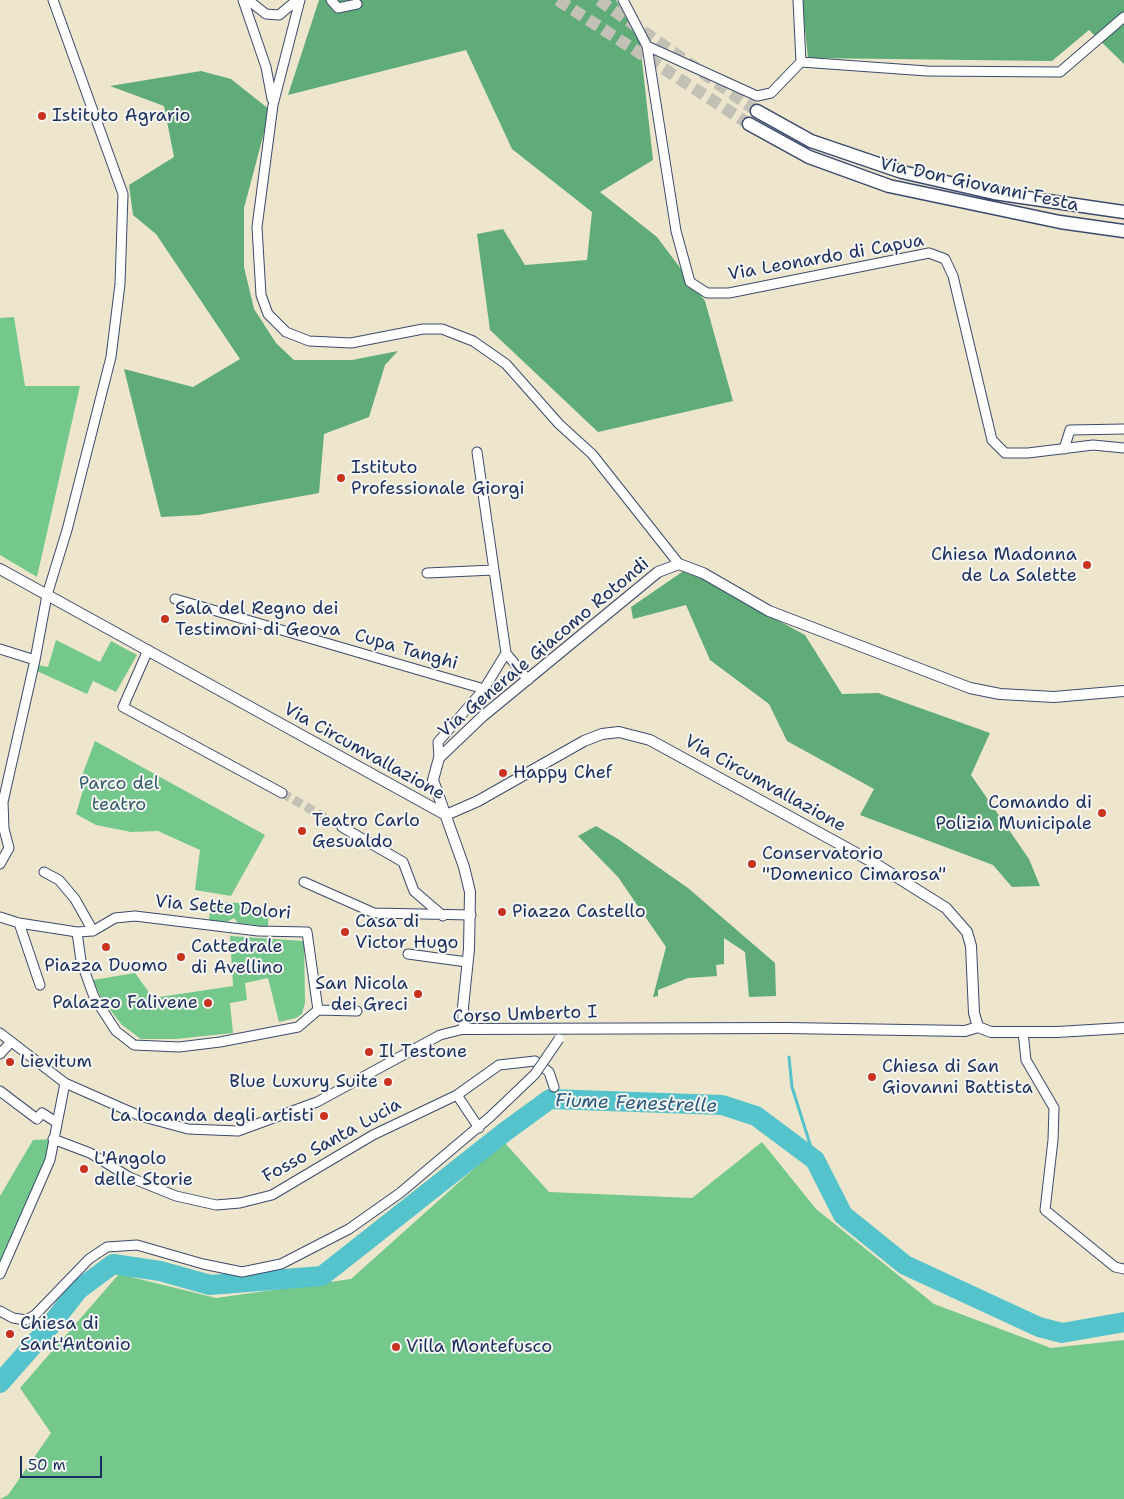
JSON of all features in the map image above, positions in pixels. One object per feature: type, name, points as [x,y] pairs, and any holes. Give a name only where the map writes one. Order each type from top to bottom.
[{"type":"main road","name":"Via Don Giovanni Festa","points":[[757,111],[811,141],[902,172],[994,193],[1124,212]]},
{"type":"main road","name":"Via Don Giovanni Festa","points":[[749,124],[809,157],[889,186],[1060,222],[1124,231]]},
{"type":"street","points":[[0,864],[9,848],[2,828],[3,802],[35,660],[47,595],[67,530],[111,357],[120,284],[123,194],[53,0]]},
{"type":"street","points":[[243,0],[266,67],[273,104]]},
{"type":"street","points":[[248,0],[266,14],[279,15],[297,0]]},
{"type":"street","points":[[300,0],[273,104],[257,226],[261,295],[268,314],[286,332],[308,341],[350,343],[423,329],[442,329],[473,341],[506,364],[559,424],[592,454],[679,564]]},
{"type":"street","points":[[332,0],[338,8],[357,4]]},
{"type":"street","points":[[623,0],[647,46],[756,96],[772,93],[802,62],[798,0]]},
{"type":"street","points":[[802,62],[927,71],[1060,72],[1124,17]]},
{"type":"street","name":"Via Leonardo di Capua","points":[[647,46],[676,231],[690,282],[707,293],[729,293],[929,253],[945,259],[953,276],[969,337],[992,440],[1005,452],[1093,445],[1124,448]]},
{"type":"street","points":[[1064,448],[1070,430],[1124,429]]},
{"type":"street","points":[[477,452],[506,653],[528,680]]},
{"type":"street","name":"Via Generale Giacomo Rotondi","points":[[464,1029],[463,1007],[471,915],[468,884],[433,780],[439,758],[483,716],[658,572],[679,564],[703,573],[769,611],[970,688],[1000,694],[1054,697],[1124,691]]},
{"type":"street","name":"Via Circumvallazione","points":[[0,569],[446,816],[478,801],[584,741],[602,734],[619,732],[650,740],[876,864],[946,908],[967,932],[971,946],[973,956],[974,1013],[978,1027]]},
{"type":"street","points":[[427,573],[494,570]]},
{"type":"street","name":"Cupa Tanghi","points":[[176,599],[484,689]]},
{"type":"street","points":[[0,648],[35,660]]},
{"type":"street","points":[[148,650],[123,707],[282,793]]},
{"type":"street","points":[[439,758],[438,742],[484,689],[506,653]]},
{"type":"street","points":[[342,827],[403,862],[414,890],[443,916]]},
{"type":"street","points":[[0,917],[18,923],[77,932],[93,931],[59,880],[44,872]]},
{"type":"street","points":[[304,882],[374,913],[443,916],[471,915]]},
{"type":"street","name":"Via Sette Dolori","points":[[93,931],[115,918],[135,916],[258,931],[307,932],[318,1010]]},
{"type":"street","points":[[18,923],[40,985]]},
{"type":"street","points":[[77,932],[81,961],[94,997],[116,1030],[134,1045],[178,1047],[220,1042],[298,1026],[318,1010],[357,1011]]},
{"type":"street","points":[[408,954],[466,962]]},
{"type":"street","points":[[978,1027],[991,1032],[1124,1028]]},
{"type":"street","name":"Corso Umberto I","points":[[0,1033],[10,1043],[65,1083],[151,1120],[188,1129],[238,1131],[317,1102],[440,1036],[464,1029],[787,1028],[965,1032],[978,1027]]},
{"type":"street","points":[[0,1311],[13,1318],[26,1320],[35,1315],[89,1259],[107,1247],[137,1244],[203,1264],[242,1272],[281,1264],[349,1229],[400,1193],[479,1128],[535,1074],[564,1029]]},
{"type":"street","points":[[1023,1032],[1026,1060],[1054,1108],[1053,1140],[1044,1210],[1115,1267],[1124,1269]]},
{"type":"street","points":[[0,1054],[10,1043]]},
{"type":"street","name":"Fosso Santa Lucia","points":[[53,1139],[90,1153],[129,1176],[176,1196],[216,1205],[240,1203],[272,1195],[373,1135],[457,1095],[499,1065],[535,1061],[548,1071],[552,1077],[554,1087]]},
{"type":"street","points":[[0,1274],[50,1160],[65,1083]]},
{"type":"street","points":[[0,1091],[37,1119],[42,1113],[56,1122]]},
{"type":"street","points":[[457,1095],[479,1128]]},
{"type":"green space","points":[[319,0],[616,0],[640,43],[653,160],[600,192],[657,237],[705,301],[733,401],[598,432],[490,330],[477,234],[503,229],[525,265],[587,260],[592,212],[512,149],[466,50],[288,95]]},
{"type":"green space","points":[[802,0],[1124,0],[1124,64],[1089,30],[1052,61],[808,58]]},
{"type":"green space","points":[[201,71],[231,79],[270,110],[244,208],[244,267],[254,309],[276,343],[294,360],[352,360],[398,351],[385,365],[369,417],[324,434],[319,493],[198,515],[161,517],[124,369],[193,387],[240,359],[156,234],[133,215],[129,185],[174,157],[164,106],[110,86]]},
{"type":"green space","points":[[14,317],[25,386],[80,386],[37,577],[0,555],[0,318]]},
{"type":"green space","points":[[685,570],[805,635],[842,694],[878,693],[990,733],[971,775],[1029,859],[1040,886],[1012,887],[993,865],[860,815],[874,789],[787,741],[769,704],[710,660],[686,605],[633,619],[631,607]]},
{"type":"green space","points":[[56,640],[100,662],[111,641],[137,655],[116,692],[93,681],[87,694],[37,671],[38,665],[48,667]]},
{"type":"green space","name":"Parco del teatro","points":[[95,741],[265,835],[231,896],[195,890],[200,850],[158,831],[131,832],[96,825],[76,814],[85,783],[80,781]]},
{"type":"green space","points":[[596,826],[618,839],[688,888],[775,963],[776,996],[749,997],[745,952],[724,938],[724,964],[716,965],[717,976],[688,978],[658,990],[658,996],[653,997],[666,947],[618,877],[578,836]]},
{"type":"green space","points":[[211,902],[240,903],[247,908],[269,910],[268,927],[238,923],[234,918],[227,922],[209,920]]},
{"type":"green space","points":[[230,936],[304,941],[305,1003],[302,1014],[296,1018],[279,1022],[268,978],[245,983],[247,1000],[230,1003],[233,1033],[176,1039],[141,1039],[122,1025],[101,998],[93,980],[135,973],[153,998],[233,986]]},
{"type":"green space","points":[[53,1139],[50,1160],[0,1274],[0,1196],[33,1140]]},
{"type":"green space","points":[[504,1142],[549,1192],[692,1198],[762,1142],[816,1209],[934,1304],[1051,1348],[1124,1340],[1124,1499],[0,1499],[8,1495],[51,1433],[20,1388],[119,1274],[216,1298],[351,1279]]},
{"type":"waterway","points":[[789,1057],[792,1087],[815,1160]]},
{"type":"waterway","name":"Fiume Fenestrelle","points":[[0,1383],[50,1326],[78,1290],[113,1264],[160,1271],[210,1285],[322,1276],[506,1131],[550,1099],[722,1105],[756,1116],[815,1160],[843,1215],[905,1265],[1039,1327],[1062,1333],[1124,1322]]},
{"type":"tunnel","points":[[558,0],[749,124]]},
{"type":"tunnel","points":[[599,0],[757,111]]},
{"type":"tunnel","points":[[282,793],[342,827]]},
{"type":"place","name":"Istituto Agrario","points":[[42,116]]},
{"type":"place","name":"Istituto Professionale Giorgi","points":[[341,478]]},
{"type":"place","name":"Chiesa Madonna de La Salette","points":[[1087,565]]},
{"type":"place","name":"Sala del Regno dei Testimoni di Geova","points":[[165,619]]},
{"type":"place","name":"Happy Chef","points":[[503,773]]},
{"type":"place","name":"Comando di Polizia Municipale","points":[[1102,813]]},
{"type":"place","name":"Teatro Carlo Gesualdo","points":[[302,831]]},
{"type":"place","name":"Conservatorio \"Domenico Cimarosa\"","points":[[752,864]]},
{"type":"place","name":"Piazza Castello","points":[[502,912]]},
{"type":"place","name":"Casa di Victor Hugo","points":[[345,932]]},
{"type":"place","name":"Piazza Duomo","points":[[106,947]]},
{"type":"place","name":"Cattedrale di Avellino","points":[[181,957]]},
{"type":"place","name":"San Nicola dei Greci","points":[[418,994]]},
{"type":"place","name":"Palazzo Falivene","points":[[208,1003]]},
{"type":"place","name":"Il Testone","points":[[369,1052]]},
{"type":"place","name":"Lievitum","points":[[10,1062]]},
{"type":"place","name":"Chiesa di San Giovanni Battista","points":[[872,1077]]},
{"type":"place","name":"Blue Luxury Suite","points":[[388,1082]]},
{"type":"place","name":"La locanda degli artisti","points":[[324,1116]]},
{"type":"place","name":"L'Angolo delle Storie","points":[[84,1169]]},
{"type":"place","name":"Chiesa di Sant'Antonio","points":[[10,1334]]},
{"type":"place","name":"Villa Montefusco","points":[[396,1347]]}]
